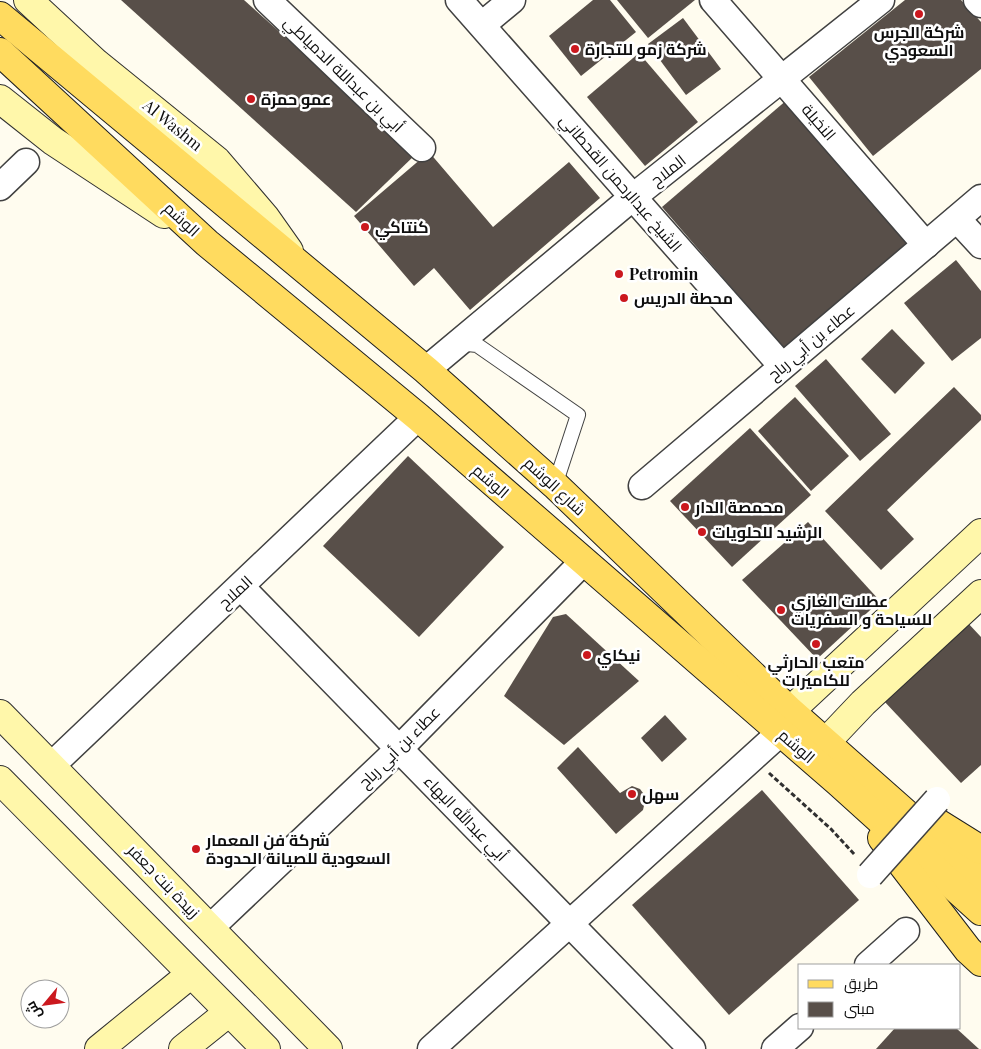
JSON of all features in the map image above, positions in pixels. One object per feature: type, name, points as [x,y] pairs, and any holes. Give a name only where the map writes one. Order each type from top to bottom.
[{"type":"main road","name":"شارع الوشم","points":[[0,16],[426,370],[555,484],[786,721],[826,742],[870,782]]},
{"type":"main road","name":"الوشم","points":[[0,52],[207,243],[418,417],[583,562],[786,721],[838,782],[981,911]]},
{"type":"main road","points":[[838,782],[967,948],[981,962]]},
{"type":"main road","points":[[870,782],[981,850]]},
{"type":"main road","points":[[870,782],[981,880]]},
{"type":"street","name":"أبي بن عبداللة الدمياطي","points":[[267,0],[422,148]]},
{"type":"street","name":"الشيخ عبدالرحمن القحطاني","points":[[459,0],[782,366]]},
{"type":"street","points":[[482,25],[512,0]]},
{"type":"street","name":"النخيلة","points":[[713,0],[926,245]]},
{"type":"street","name":"الملاح","points":[[426,370],[634,197],[882,0]]},
{"type":"street","points":[[977,0],[981,4]]},
{"type":"street","name":"Al Washm","points":[[37,3],[96,63],[217,161],[265,217],[300,267]]},
{"type":"street","points":[[0,99],[53,140],[207,243]]},
{"type":"street","points":[[0,187],[26,162]]},
{"type":"street","name":"عطاء بن أبي رباح","points":[[642,486],[981,198]]},
{"type":"street","points":[[957,219],[981,245]]},
{"type":"street","name":"الملاح","points":[[51,766],[418,417]]},
{"type":"street","points":[[431,1049],[752,758],[786,721],[981,533]]},
{"type":"street","name":"عطاء بن أبي رباح","points":[[210,928],[399,749],[583,562]]},
{"type":"street","name":"أبي عبدالله البهاء","points":[[241,587],[692,1049]]},
{"type":"street","points":[[826,742],[864,702],[981,594]]},
{"type":"street","name":"زبيدة بنت جعفر","points":[[0,714],[328,1049]]},
{"type":"street","points":[[0,780],[266,1049]]},
{"type":"street","points":[[870,875],[937,800]]},
{"type":"street","points":[[869,964],[906,931]]},
{"type":"street","points":[[99,1049],[192,974]]},
{"type":"street","points":[[183,1049],[229,1012]]},
{"type":"street","points":[[775,1049],[798,1029]]},
{"type":"lane","points":[[457,343],[477,346],[578,415],[555,484]]},
{"type":"path","points":[[752,758],[849,846]]},
{"type":"building","points":[[121,0],[244,0],[416,154],[356,212]]},
{"type":"building","points":[[593,0],[610,0],[636,32],[581,76],[549,36]]},
{"type":"building","points":[[617,0],[695,0],[648,38]]},
{"type":"building","points":[[905,0],[961,0],[981,22],[981,69],[873,156],[809,77]]},
{"type":"building","points":[[683,18],[721,69],[686,95],[648,44]]},
{"type":"building","points":[[639,53],[698,122],[645,166],[587,97]]},
{"type":"building","points":[[788,99],[912,243],[786,351],[662,207]]},
{"type":"building","points":[[429,152],[493,227],[569,162],[600,198],[470,310],[434,268],[414,286],[354,216]]},
{"type":"building","points":[[956,260],[981,291],[981,338],[952,361],[904,303]]},
{"type":"building","points":[[892,329],[925,363],[895,394],[861,359]]},
{"type":"building","points":[[826,359],[891,434],[860,461],[795,386]]},
{"type":"building","points":[[954,387],[981,415],[981,420],[887,510],[914,539],[881,570],[825,511]]},
{"type":"building","points":[[795,397],[849,456],[811,491],[758,431]]},
{"type":"building","points":[[750,428],[811,495],[732,567],[670,501]]},
{"type":"building","points":[[408,456],[504,547],[419,637],[323,546]]},
{"type":"building","points":[[808,522],[880,601],[817,659],[742,580]]},
{"type":"building","points":[[566,614],[639,681],[564,745],[504,696],[553,617]]},
{"type":"building","points":[[966,621],[981,637],[981,765],[961,783],[883,700]]},
{"type":"building","points":[[665,715],[687,739],[662,762],[641,738]]},
{"type":"building","points":[[578,747],[620,793],[632,786],[640,789],[646,797],[643,810],[616,834],[557,768]]},
{"type":"building","points":[[762,790],[859,900],[729,1015],[632,905]]},
{"type":"building","points":[[894,1029],[957,1029],[979,1049],[876,1049]]},
{"type":"place","name":"شركة الجرس السعودي","points":[[919,14]]},
{"type":"place","name":"شركة زمو للتجارة","points":[[575,49]]},
{"type":"place","name":"عمو حمزة","points":[[251,99]]},
{"type":"place","name":"كنتاكي","points":[[365,227]]},
{"type":"place","name":"Petromin","points":[[619,274]]},
{"type":"place","name":"محطة الدريس","points":[[624,298]]},
{"type":"place","name":"محمصة الدار","points":[[685,507]]},
{"type":"place","name":"الرشيد للحلويات","points":[[702,532]]},
{"type":"place","name":"عطلات الغازي للسياحة و السفريات","points":[[781,610]]},
{"type":"place","name":"متعب الحارثي للكاميرات","points":[[816,644]]},
{"type":"place","name":"نيكاي","points":[[587,655]]},
{"type":"place","name":"سهل","points":[[632,794]]},
{"type":"place","name":"شركة فن المعمار السعودية للصيانة الحدودة","points":[[196,849]]}]
